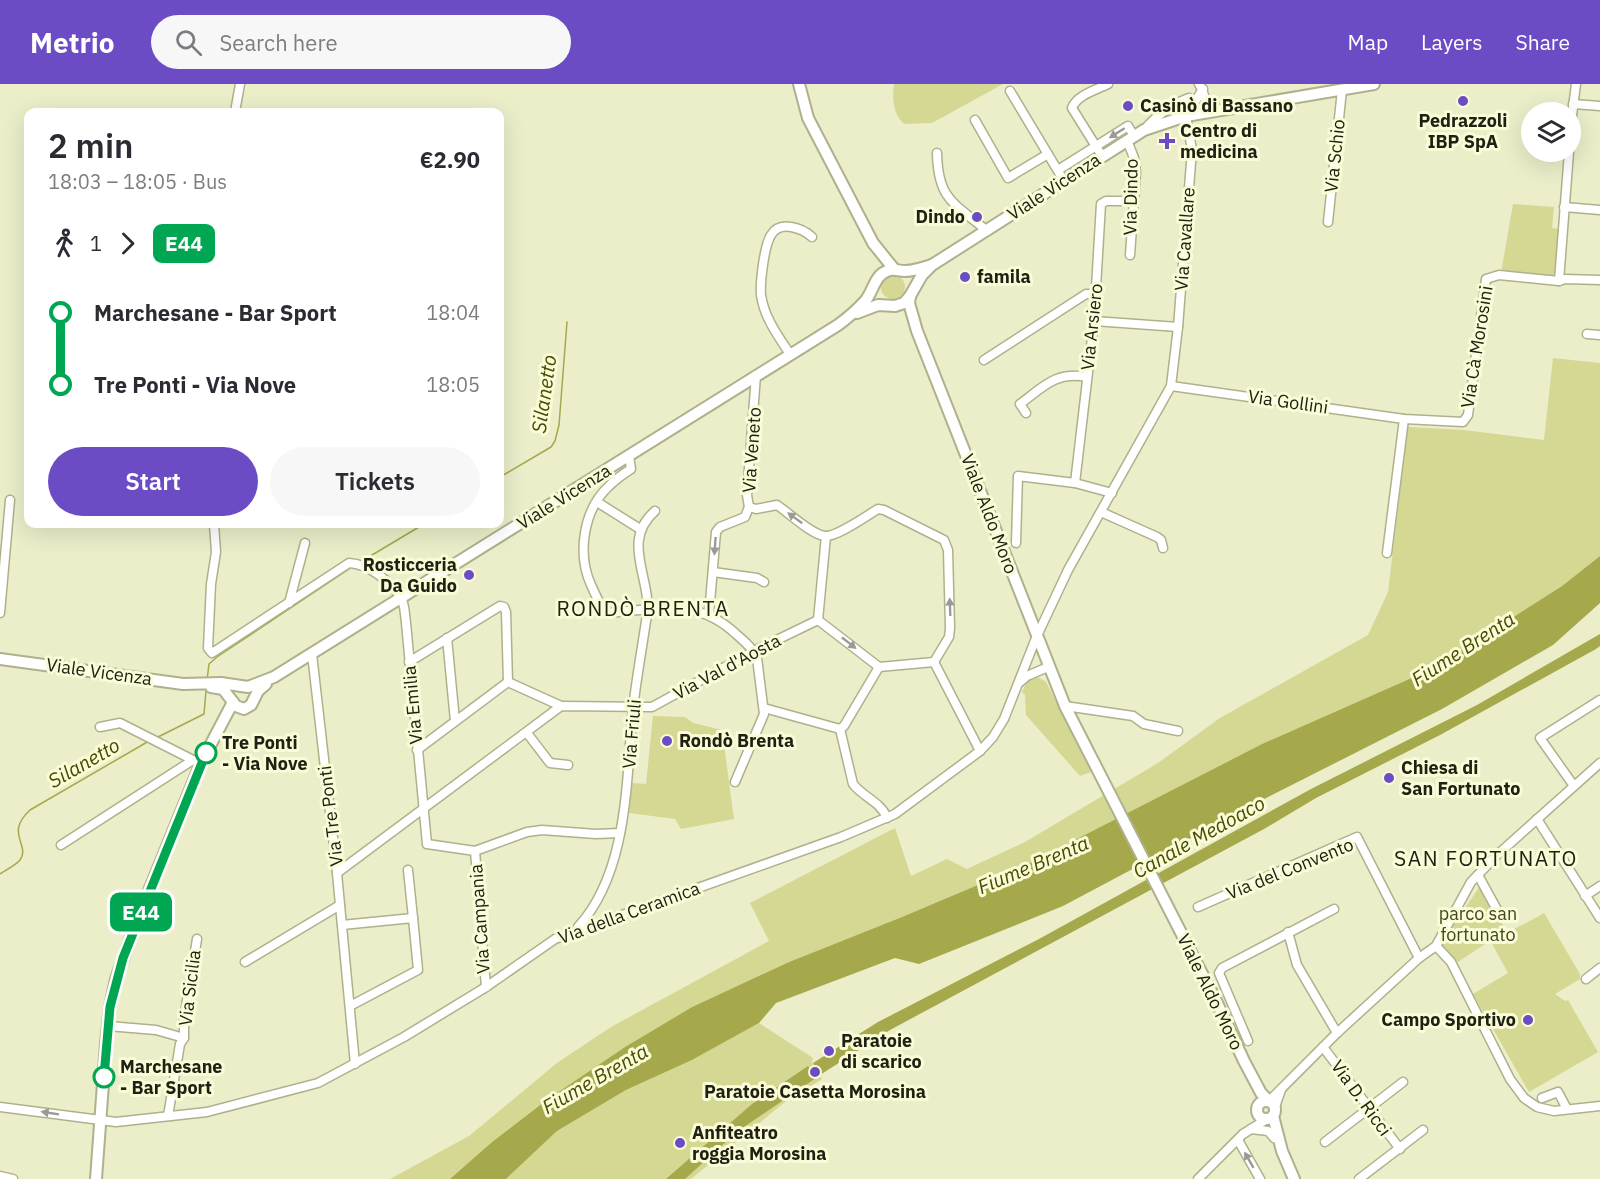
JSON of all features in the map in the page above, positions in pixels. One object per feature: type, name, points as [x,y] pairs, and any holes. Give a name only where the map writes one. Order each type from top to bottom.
[{"type":"main road","points":[[800,84],[808,118],[873,243],[898,270],[910,279],[911,293]]},
{"type":"main road","name":"Viale Vicenza","points":[[0,659],[223,689],[235,703],[250,707],[260,688],[273,678],[401,600],[854,314],[873,307],[904,303],[922,275],[932,265],[1135,135],[1183,117],[1374,84]]},
{"type":"main road","points":[[873,243],[878,298],[914,321]]},
{"type":"main road","name":"Viale Vicenza","points":[[854,314],[884,272],[915,270],[932,265]]},
{"type":"main road","name":"Viale Aldo Moro","points":[[911,293],[914,321],[1048,667],[1102,781],[1258,1086],[1263,1115],[1294,1179]]},
{"type":"main road","name":"Viale Vicenza","points":[[198,685],[222,683],[244,687],[273,678]]},
{"type":"main road","points":[[96,1179],[110,1007],[123,958],[197,762],[235,703],[235,690],[244,687],[253,692],[255,698]]},
{"type":"main road","name":"Viale Aldo Moro","points":[[1244,1061],[1263,1115],[1282,1151]]},
{"type":"street","points":[[237,108],[240,84]]},
{"type":"street","points":[[1102,156],[1072,108],[1073,104],[1080,99],[1108,84]]},
{"type":"street","points":[[1573,102],[1576,84]]},
{"type":"street","points":[[1183,117],[1180,106],[1204,86]]},
{"type":"street","points":[[1204,86],[1203,97],[1213,111]]},
{"type":"street","points":[[1183,117],[1204,86]]},
{"type":"street","name":"Via Schio","points":[[1329,222],[1342,90]]},
{"type":"street","points":[[1010,91],[1064,181]]},
{"type":"street","points":[[1135,135],[1155,117],[1189,98]]},
{"type":"street","points":[[1581,105],[1600,106]]},
{"type":"street","name":"Via Cavallare","points":[[1036,638],[1073,560],[1171,386],[1192,150],[1183,117]]},
{"type":"street","points":[[975,120],[1008,178],[1048,154]]},
{"type":"street","name":"Viale Vicenza","points":[[1058,171],[1128,126],[1135,135]]},
{"type":"street","name":"Via Dindo","points":[[1130,255],[1135,135]]},
{"type":"street","points":[[938,153],[938,172],[947,197],[957,208],[987,231]]},
{"type":"street","points":[[1568,162],[1559,281],[1600,280]]},
{"type":"street","name":"Via Arsiero","points":[[1075,483],[1094,321],[1101,204],[1106,201],[1134,201]]},
{"type":"street","points":[[1563,207],[1600,210]]},
{"type":"street","points":[[790,354],[768,318],[761,296],[761,279],[771,235],[780,228],[794,227],[812,237]]},
{"type":"street","name":"Via Cà Morosini","points":[[1404,419],[1457,424],[1468,415],[1486,279],[1499,275],[1559,281]]},
{"type":"street","points":[[984,360],[1086,294],[1096,294]]},
{"type":"street","points":[[1094,321],[1178,327]]},
{"type":"street","points":[[1587,334],[1600,335]]},
{"type":"street","name":"Via Veneto","points":[[709,614],[716,532],[720,527],[745,517],[748,507],[756,375]]},
{"type":"street","points":[[1026,413],[1020,404],[1049,383],[1062,376],[1087,377]]},
{"type":"street","name":"Via Gollini","points":[[1171,386],[1404,419]]},
{"type":"street","points":[[1387,553],[1404,419]]},
{"type":"street","points":[[628,456],[631,469],[607,487],[591,511],[583,542],[587,576],[600,605],[607,613],[662,607],[709,614],[722,621],[754,651],[757,658],[764,714],[735,782]]},
{"type":"street","points":[[1016,543],[1018,476],[1075,483],[1112,493]]},
{"type":"street","points":[[0,613],[10,500]]},
{"type":"street","points":[[597,502],[640,529],[655,511]]},
{"type":"street","points":[[748,507],[756,509],[777,505],[814,532],[825,536],[835,534],[878,509],[884,510],[944,540],[948,550],[950,628],[949,637],[934,662]]},
{"type":"street","points":[[1101,512],[1157,537],[1161,540],[1163,548]]},
{"type":"street","points":[[214,528],[216,552],[211,584],[209,652],[216,653],[349,563],[365,568],[382,578],[394,589],[401,600]]},
{"type":"street","name":"Via Friuli","points":[[575,930],[594,907],[604,886],[620,833],[627,788],[633,707],[648,608],[648,592],[639,558],[640,529]]},
{"type":"street","points":[[825,536],[818,620],[879,667],[934,662]]},
{"type":"street","points":[[289,603],[305,543]]},
{"type":"street","points":[[713,572],[757,578],[764,582]]},
{"type":"street","name":"Via Emilia","points":[[401,600],[427,844],[475,851]]},
{"type":"street","points":[[409,662],[500,606],[504,607],[506,612],[508,682]]},
{"type":"street","points":[[1028,619],[1051,610]]},
{"type":"street","name":"Via Val d'Aosta","points":[[561,706],[652,707],[754,651],[818,620]]},
{"type":"street","points":[[447,638],[455,721]]},
{"type":"street","name":"Via della Ceramica","points":[[0,1107],[116,1122],[207,1112],[318,1083],[404,1037],[486,987],[536,950],[575,930],[841,837],[887,818],[980,751],[1004,719],[1036,638]]},
{"type":"street","name":"Via Tre Ponti","points":[[312,654],[338,873],[355,1064]]},
{"type":"street","points":[[934,662],[980,751]]},
{"type":"street","points":[[879,667],[840,729],[853,784],[859,792],[879,805],[887,818]]},
{"type":"street","points":[[1019,682],[1048,667]]},
{"type":"street","points":[[338,873],[561,706],[508,682]]},
{"type":"street","points":[[417,750],[508,682]]},
{"type":"street","points":[[1574,786],[1540,738],[1600,700]]},
{"type":"street","points":[[1065,706],[1103,714],[1133,716],[1144,724],[1178,732]]},
{"type":"street","points":[[764,708],[840,729]]},
{"type":"street","points":[[100,727],[120,723],[197,762]]},
{"type":"street","points":[[527,733],[550,763],[568,765]]},
{"type":"street","points":[[61,845],[197,762]]},
{"type":"street","points":[[1198,1179],[1263,1115],[1281,1090],[1337,1033],[1419,958],[1436,946],[1471,882],[1600,763]]},
{"type":"street","points":[[1537,819],[1600,918]]},
{"type":"street","points":[[475,851],[527,832],[542,830],[596,834],[620,833]]},
{"type":"street","name":"Via del Convento","points":[[1198,907],[1358,837],[1419,958]]},
{"type":"street","name":"Via Campania","points":[[475,851],[486,987]]},
{"type":"street","points":[[350,1006],[418,970],[408,870]]},
{"type":"street","points":[[1478,875],[1501,917]]},
{"type":"street","points":[[1585,896],[1600,886]]},
{"type":"street","points":[[244,962],[340,905]]},
{"type":"street","points":[[1248,1041],[1219,973],[1222,968],[1334,909]]},
{"type":"street","points":[[342,925],[413,918]]},
{"type":"street","points":[[1288,932],[1297,965],[1337,1033]]},
{"type":"street","name":"Via Sicilia","points":[[168,1116],[180,1044],[184,1038],[184,1019],[197,939]]},
{"type":"street","points":[[1436,946],[1451,962],[1510,1079],[1524,1098],[1537,1107],[1554,1111],[1600,1106]]},
{"type":"street","points":[[1586,979],[1600,968]]},
{"type":"street","name":"Via Sicilia","points":[[108,1026],[156,1030],[184,1038]]},
{"type":"street","name":"Via D. Ricci","points":[[1323,1047],[1400,1149]]},
{"type":"street","points":[[1325,1142],[1403,1082]]},
{"type":"street","points":[[1258,1086],[1268,1090],[1281,1090]]},
{"type":"street","points":[[1542,1098],[1558,1092],[1567,1109]]},
{"type":"street","points":[[1263,1115],[1262,1129],[1268,1131],[1274,1138]]},
{"type":"street","points":[[1359,1179],[1423,1130]]},
{"type":"street","points":[[1238,1140],[1260,1179]]},
{"type":"street","points":[[0,1176],[13,1179]]},
{"type":"green space","points":[[894,84],[1003,84],[932,123],[904,124],[894,106]]},
{"type":"green space","points":[[1513,204],[1554,207],[1552,228],[1559,229],[1555,277],[1501,273]]},
{"type":"green space","points":[[893,275],[901,279],[905,287],[901,295],[893,299],[885,295],[881,287],[885,279]]},
{"type":"green space","points":[[1553,358],[1600,363],[1600,556],[1562,586],[1432,669],[1262,744],[1030,863],[789,962],[692,1007],[625,1047],[548,1099],[492,1142],[450,1179],[390,1179],[469,1136],[557,1063],[611,1027],[769,941],[750,903],[895,828],[911,876],[947,859],[967,869],[1025,842],[1158,763],[1220,718],[1368,635],[1388,592],[1408,427],[1464,430],[1544,440]]},
{"type":"green space","points":[[1038,677],[1046,682],[1091,772],[1080,776],[1026,715],[1025,695],[1022,692],[1027,681]]},
{"type":"green space","points":[[653,716],[685,717],[693,723],[722,730],[734,819],[681,829],[675,819],[629,813],[632,783],[646,784]]},
{"type":"green space","name":"parco san fortunato","points":[[1480,886],[1506,930],[1458,962],[1440,945]]},
{"type":"green space","points":[[1544,913],[1580,974],[1580,979],[1555,994],[1565,1001],[1568,1000],[1598,1052],[1529,1092],[1473,994],[1508,973],[1491,942]]},
{"type":"green space","points":[[759,1023],[813,1058],[812,1062],[822,1079],[785,1102],[691,1179],[506,1179],[557,1131],[626,1090],[692,1060]]},
{"type":"water","name":"Fiume Brenta","points":[[1600,556],[1600,603],[1553,645],[1442,709],[1270,796],[1063,906],[919,964],[895,958],[776,1003],[759,1023],[692,1060],[626,1090],[557,1131],[506,1179],[450,1179],[492,1142],[548,1099],[625,1047],[692,1007],[789,962],[1030,863],[1262,744],[1432,669],[1562,586]]},
{"type":"water","name":"Canale Medoaco","points":[[1600,634],[1600,646],[1596,649],[1440,735],[1316,798],[1264,829],[890,1030],[820,1075],[813,1063],[878,1022],[1039,939],[1311,789],[1477,705]]},
{"type":"water","points":[[808,1066],[816,1078],[738,1131],[685,1179],[666,1179],[752,1104]]},
{"type":"waterway","name":"Silanetto","points":[[504,475],[551,447],[555,441],[559,425],[567,322]]},
{"type":"waterway","name":"Silanetto","points":[[362,561],[417,528]]},
{"type":"waterway","name":"Silanetto","points":[[207,680],[209,664],[217,657],[349,569]]},
{"type":"waterway","name":"Silanetto","points":[[156,738],[204,714],[206,691]]},
{"type":"waterway","name":"Silanetto","points":[[0,874],[13,866],[23,855],[18,832],[23,818],[30,810],[149,741]]},
{"type":"bus line","name":"E44","points":[[104,1077],[110,1007],[116,979],[169,839],[206,753]]},
{"type":"place","name":"Pedrazzoli IBP SpA","points":[[1463,101]]},
{"type":"place","name":"Casinò di Bassano","points":[[1128,106]]},
{"type":"place","name":"Centro di medicina","points":[[1167,141]]},
{"type":"place","name":"Dindo","points":[[977,217]]},
{"type":"place","name":"famila","points":[[965,277]]},
{"type":"place","name":"Rosticceria Da Guido","points":[[469,575]]},
{"type":"place","name":"Rondò Brenta","points":[[667,741]]},
{"type":"place","name":"Tre Ponti - Via Nove","points":[[206,753]]},
{"type":"place","name":"Chiesa di San Fortunato","points":[[1389,778]]},
{"type":"place","name":"Campo Sportivo","points":[[1528,1020]]},
{"type":"place","name":"Paratoie di scarico","points":[[829,1051]]},
{"type":"place","name":"Paratoie Casetta Morosina","points":[[815,1072]]},
{"type":"place","name":"Marchesane - Bar Sport","points":[[104,1077]]},
{"type":"place","name":"Anfiteatro roggia Morosina","points":[[680,1143]]},
{"type":"district","name":"RONDÒ BRENTA","points":[[643,609]]},
{"type":"district","name":"SAN FORTUNATO","points":[[1486,859]]}]
